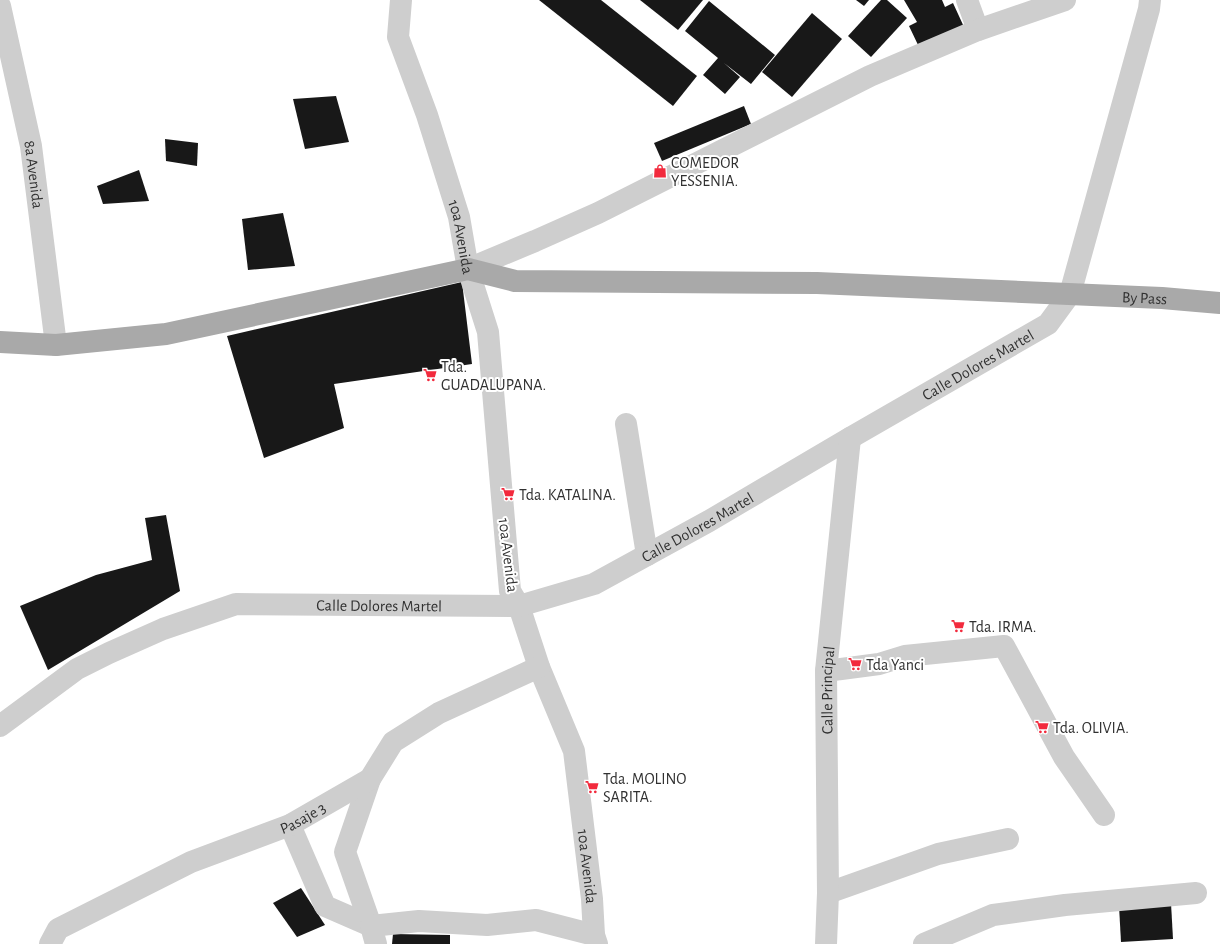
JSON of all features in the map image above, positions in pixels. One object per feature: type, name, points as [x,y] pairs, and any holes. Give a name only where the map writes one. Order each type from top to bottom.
[{"type":"main road","name":"By Pass","points":[[468,269],[515,281],[817,283],[1162,298],[1220,303]]},
{"type":"main road","points":[[0,342],[56,345],[166,334],[468,269]]},
{"type":"street","name":"10a Avenida","points":[[401,0],[398,37],[427,115],[456,210],[468,269],[488,332],[510,591],[519,606],[539,667],[574,751],[596,940]]},
{"type":"street","points":[[967,0],[978,30]]},
{"type":"street","points":[[468,269],[598,213],[870,76],[978,30],[1065,0]]},
{"type":"street","name":"Calle Dolores Martel","points":[[0,726],[77,669],[109,653],[163,630],[236,604],[519,606],[594,584],[709,521],[1048,324],[1070,294],[1149,9],[1150,0]]},
{"type":"street","name":"8a Avenida","points":[[0,6],[31,146],[56,345]]},
{"type":"street","points":[[626,424],[647,555]]},
{"type":"street","name":"Calle Principal","points":[[826,944],[828,893],[826,671],[850,438]]},
{"type":"street","points":[[826,671],[879,664],[905,656],[1004,646],[1064,757],[1104,815]]},
{"type":"street","name":"Pasaje 3","points":[[50,944],[58,929],[191,862],[290,825],[370,779],[393,742],[439,713],[539,667]]},
{"type":"street","points":[[370,779],[345,852],[374,935]]},
{"type":"street","points":[[290,825],[325,906],[374,935],[419,921],[487,925],[536,920],[596,940]]},
{"type":"street","points":[[828,893],[938,854],[1008,839]]},
{"type":"street","points":[[924,944],[993,915],[1066,905],[1196,893]]},
{"type":"building","points":[[539,0],[601,0],[697,76],[673,106]]},
{"type":"building","points":[[640,0],[703,0],[678,30]]},
{"type":"building","points":[[856,0],[869,0],[864,6]]},
{"type":"building","points":[[881,0],[887,0],[907,18],[871,57],[848,36]]},
{"type":"building","points":[[904,0],[942,0],[945,7],[953,3],[964,27],[919,47],[909,26],[917,22]]},
{"type":"building","points":[[709,1],[775,55],[751,84],[724,63],[740,77],[725,94],[703,75],[718,58],[685,31]]},
{"type":"building","points":[[812,13],[842,39],[792,97],[762,72]]},
{"type":"building","points":[[336,96],[349,142],[305,149],[293,99]]},
{"type":"building","points":[[744,106],[751,124],[662,161],[654,143]]},
{"type":"building","points":[[165,139],[198,143],[197,166],[166,161]]},
{"type":"building","points":[[139,170],[149,201],[103,204],[97,186]]},
{"type":"building","points":[[283,213],[295,266],[248,270],[242,219]]},
{"type":"building","points":[[462,282],[472,364],[334,384],[344,428],[264,458],[227,336]]},
{"type":"building","points":[[166,515],[180,591],[48,670],[20,606],[96,575],[152,560],[145,518]]},
{"type":"building","points":[[301,888],[325,925],[297,937],[273,903]]},
{"type":"building","points":[[1171,903],[1173,939],[1121,942],[1119,906]]},
{"type":"building","points":[[393,934],[450,935],[450,944],[392,944]]},
{"type":"place","name":"COMEDOR YESSENIA.","points":[[660,171]]},
{"type":"place","name":"Tda. GUADALUPANA.","points":[[430,375]]},
{"type":"place","name":"Tda. KATALINA.","points":[[508,494]]},
{"type":"place","name":"Tda. IRMA.","points":[[958,626]]},
{"type":"place","name":"Tda Yanci","points":[[855,664]]},
{"type":"place","name":"Tda. OLIVIA.","points":[[1042,727]]},
{"type":"place","name":"Tda. MOLINO SARITA.","points":[[592,787]]}]
